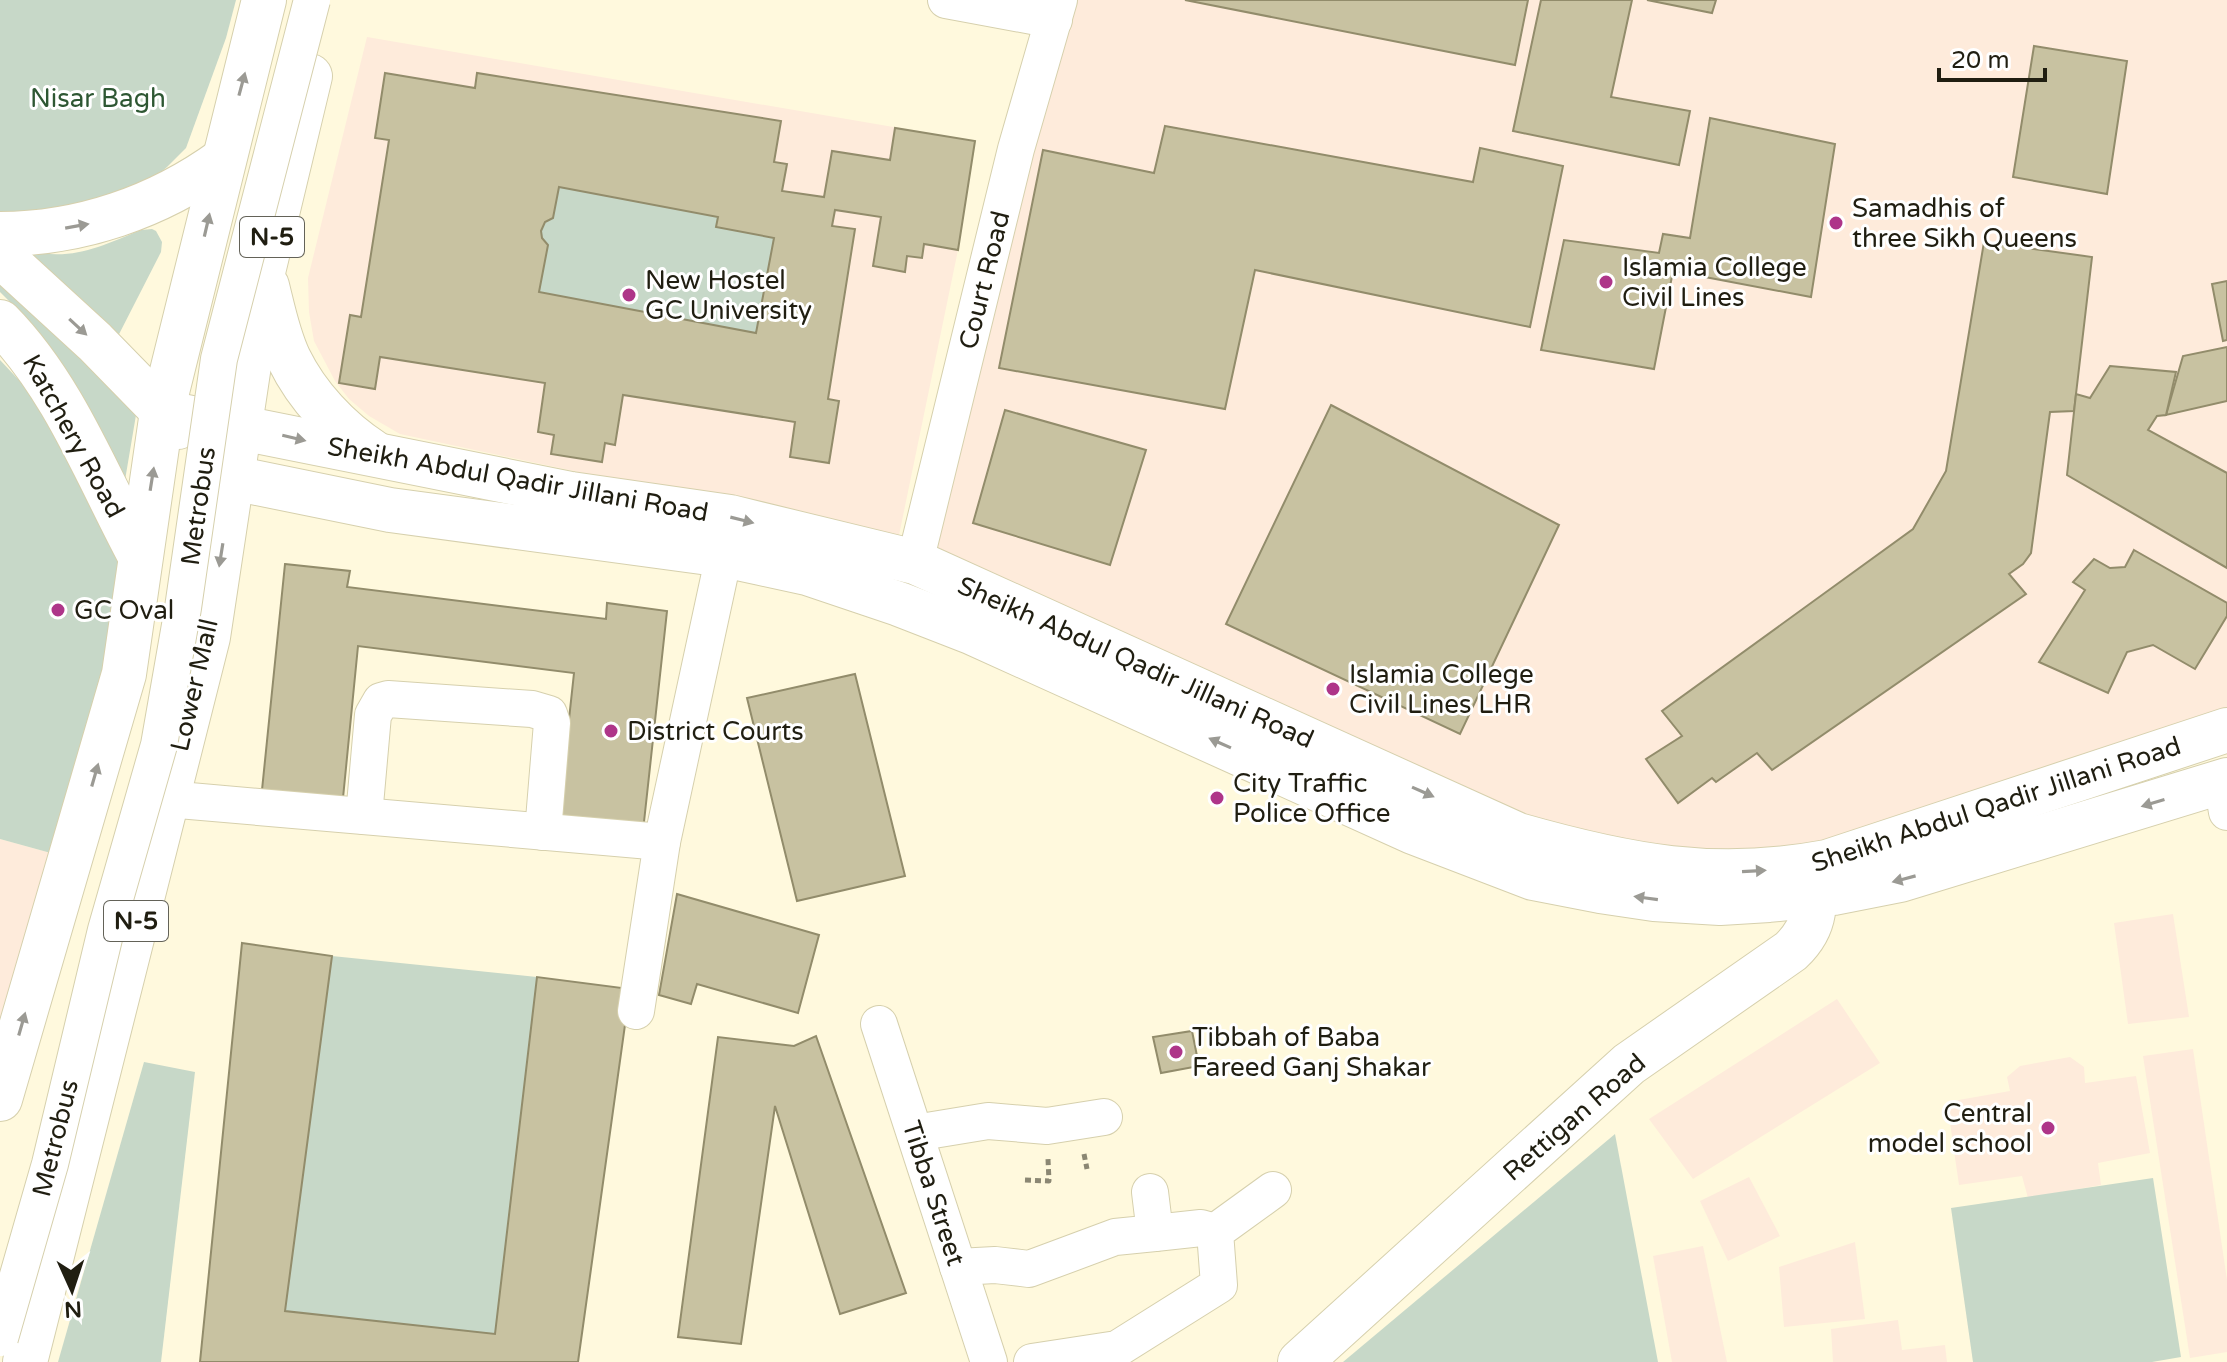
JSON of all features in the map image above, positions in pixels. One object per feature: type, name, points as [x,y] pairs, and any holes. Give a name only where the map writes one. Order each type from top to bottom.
[{"type":"main road","name":"N-5","points":[[0,1099],[124,674],[162,412],[264,0]]},
{"type":"main road","name":"Lower Mall","points":[[25,1362],[208,637],[263,272],[328,0]]},
{"type":"main road","points":[[0,234],[36,234],[91,224],[140,207],[200,176],[223,160]]},
{"type":"main road","points":[[0,255],[95,342],[162,412],[233,478]]},
{"type":"main road","points":[[263,272],[277,328],[289,360],[331,418],[354,440],[379,456]]},
{"type":"main road","name":"Katchery Road","points":[[0,322],[24,347],[48,381],[140,556]]},
{"type":"main road","name":"Sheikh Abdul Qadir Jillani Road","points":[[162,412],[571,494],[730,517],[915,562],[1518,835],[1580,853],[1677,871],[1754,872],[1812,881],[1900,880],[2225,791]]},
{"type":"main road","name":"Sheikh Abdul Qadir Jillani Road","points":[[233,478],[390,510],[724,555],[807,573],[899,604],[1063,672],[1413,832],[1533,878],[1654,899],[1720,903],[1812,881],[1827,862],[2227,730]]},
{"type":"main road","name":"Rettigan Road","points":[[1300,1362],[1629,1064],[1791,951],[1806,937],[1812,920],[1812,881]]},
{"type":"street","name":"Metrobus","points":[[0,1338],[50,1164],[106,930],[159,745],[183,608],[219,359],[312,0]]},
{"type":"street","points":[[946,0],[1057,10]]},
{"type":"street","name":"Court Road","points":[[915,562],[1016,149],[1057,10]]},
{"type":"street","points":[[636,1011],[662,842],[724,555]]},
{"type":"street","points":[[364,816],[373,715],[381,701],[532,709],[549,714],[552,723],[543,832]]},
{"type":"street","points":[[167,799],[662,842]]},
{"type":"street","name":"Tibba Street","points":[[879,1024],[989,1362]]},
{"type":"street","points":[[915,1133],[988,1121],[1047,1126],[1104,1117]]},
{"type":"street","points":[[1215,1232],[1273,1190]]},
{"type":"street","points":[[1150,1192],[1155,1233]]},
{"type":"street","points":[[958,1267],[995,1265],[1029,1269],[1115,1237],[1201,1228],[1215,1232]]},
{"type":"street","points":[[1032,1362],[1117,1349],[1219,1285],[1215,1232]]},
{"type":"shaded area","name":"Islamia College Civil Lines","points":[[1056,0],[2227,0],[2227,749],[1687,882],[913,565]]},
{"type":"shaded area","name":"New Hostel GC University","points":[[367,37],[975,141],[958,250],[898,540],[400,434],[369,416],[349,399],[335,381],[314,341],[308,278]]},
{"type":"shaded area","points":[[0,839],[58,855],[0,1082]]},
{"type":"shaded area","points":[[2173,914],[2189,1017],[2128,1024],[2114,923]]},
{"type":"shaded area","name":"Central model school","points":[[1837,999],[1880,1063],[1693,1179],[1649,1119]]},
{"type":"shaded area","points":[[2193,1049],[2227,1280],[2227,1352],[2190,1358],[2143,1056]]},
{"type":"shaded area","name":"Central model school","points":[[2070,1057],[2084,1067],[2085,1083],[2136,1076],[2150,1153],[2098,1163],[2101,1185],[2028,1198],[2022,1176],[1959,1185],[1947,1102],[2010,1091],[2007,1077],[2020,1066]]},
{"type":"shaded area","points":[[1749,1177],[1780,1236],[1728,1261],[1700,1201]]},
{"type":"shaded area","points":[[1855,1242],[1865,1319],[1784,1327],[1779,1267]]},
{"type":"shaded area","points":[[1703,1246],[1727,1362],[1672,1362],[1653,1256]]},
{"type":"shaded area","points":[[1898,1320],[1902,1350],[1945,1345],[1947,1362],[1833,1362],[1831,1329]]},
{"type":"green space","name":"Nisar Bagh","points":[[0,0],[236,0],[226,38],[186,148],[147,184],[123,198],[0,220]]},
{"type":"green space","points":[[559,187],[718,217],[716,227],[774,238],[756,333],[539,292],[548,245],[542,237],[542,230],[545,223],[553,218]]},
{"type":"green space","points":[[152,229],[162,242],[161,252],[114,344],[25,250],[57,254],[84,251],[141,230]]},
{"type":"green space","points":[[0,274],[136,415],[123,492],[18,310],[0,292]]},
{"type":"green space","name":"GC Oval","points":[[0,360],[31,393],[123,551],[109,668],[58,855],[0,839]]},
{"type":"green space","points":[[332,956],[537,977],[495,1334],[285,1311]]},
{"type":"green space","points":[[144,1062],[195,1072],[161,1362],[58,1362]]},
{"type":"green space","points":[[1615,1134],[1658,1362],[1343,1362]]},
{"type":"green space","points":[[2153,1178],[2181,1357],[2152,1362],[1973,1362],[1951,1208]]},
{"type":"building","points":[[1185,0],[1528,0],[1515,65]]},
{"type":"building","points":[[1541,0],[1632,0],[1611,97],[1690,111],[1679,165],[1513,131]]},
{"type":"building","points":[[1647,0],[1716,0],[1712,13]]},
{"type":"building","points":[[2034,46],[2127,61],[2107,194],[2013,177]]},
{"type":"building","points":[[385,73],[475,88],[477,73],[781,121],[774,162],[787,164],[782,191],[824,197],[832,151],[890,160],[895,128],[975,141],[958,250],[924,244],[922,258],[907,256],[905,272],[873,266],[881,217],[835,210],[832,226],[855,229],[828,399],[839,401],[829,463],[790,457],[795,422],[623,395],[615,445],[605,443],[602,462],[551,454],[554,435],[538,432],[545,383],[380,357],[375,389],[339,383],[350,315],[361,317],[389,140],[375,138]],"holes":[[[559,187],[718,217],[716,227],[774,238],[756,333],[539,292],[548,245],[541,231],[545,222],[553,218]]]},
{"type":"building","points":[[1710,118],[1835,144],[1811,297],[1673,271],[1654,369],[1541,350],[1564,240],[1659,253],[1663,234],[1690,238]]},
{"type":"building","points":[[1165,126],[1473,182],[1480,148],[1563,166],[1530,327],[1255,270],[1225,409],[999,368],[1043,150],[1154,173]]},
{"type":"building","points":[[1984,242],[2092,257],[2074,411],[2050,412],[2031,553],[2023,564],[2009,574],[2026,594],[1772,770],[1757,753],[1716,782],[1712,778],[1678,803],[1646,759],[1682,736],[1662,711],[1913,529],[1946,471]]},
{"type":"building","points":[[2227,281],[2227,340],[2223,341],[2212,284]]},
{"type":"building","points":[[2227,347],[2227,401],[2166,415],[2183,356]]},
{"type":"building","points":[[2110,366],[2176,372],[2166,415],[2157,416],[2148,430],[2227,473],[2227,568],[2067,475],[2076,394],[2090,398]]},
{"type":"building","points":[[1331,405],[1559,525],[1460,734],[1226,624]]},
{"type":"building","points":[[1005,410],[1146,450],[1110,565],[973,523]]},
{"type":"building","points":[[2134,550],[2227,603],[2227,616],[2195,669],[2153,645],[2127,652],[2108,693],[2039,662],[2085,590],[2073,582],[2094,559],[2110,568],[2125,567]]},
{"type":"building","name":"District Courts","points":[[285,564],[350,571],[347,587],[606,619],[607,603],[667,611],[643,831],[558,821],[574,673],[358,646],[343,798],[262,790]]},
{"type":"building","points":[[855,674],[905,876],[797,901],[747,698]]},
{"type":"building","points":[[677,894],[819,935],[798,1013],[697,984],[691,1004],[659,995]]},
{"type":"building","points":[[242,943],[332,956],[285,1311],[495,1334],[537,977],[630,989],[578,1362],[200,1362]]},
{"type":"building","name":"Tibbah of Baba Fareed Ganj Shakar","points":[[1192,1031],[1199,1066],[1161,1073],[1153,1037]]},
{"type":"building","points":[[816,1036],[906,1293],[840,1314],[775,1106],[741,1344],[678,1337],[718,1037],[794,1046]]},
{"type":"place","name":"Samadhis of three Sikh Queens","points":[[1836,223]]},
{"type":"place","name":"Islamia College Civil Lines","points":[[1606,282]]},
{"type":"place","name":"New Hostel GC University","points":[[629,295]]},
{"type":"place","name":"GC Oval","points":[[58,610]]},
{"type":"place","name":"Islamia College Civil Lines LHR","points":[[1333,689]]},
{"type":"place","name":"District Courts","points":[[611,731]]},
{"type":"place","name":"City Traffic Police Office","points":[[1217,798]]},
{"type":"place","name":"Tibbah of Baba Fareed Ganj Shakar","points":[[1176,1052]]},
{"type":"place","name":"Central model school","points":[[2048,1128]]}]
